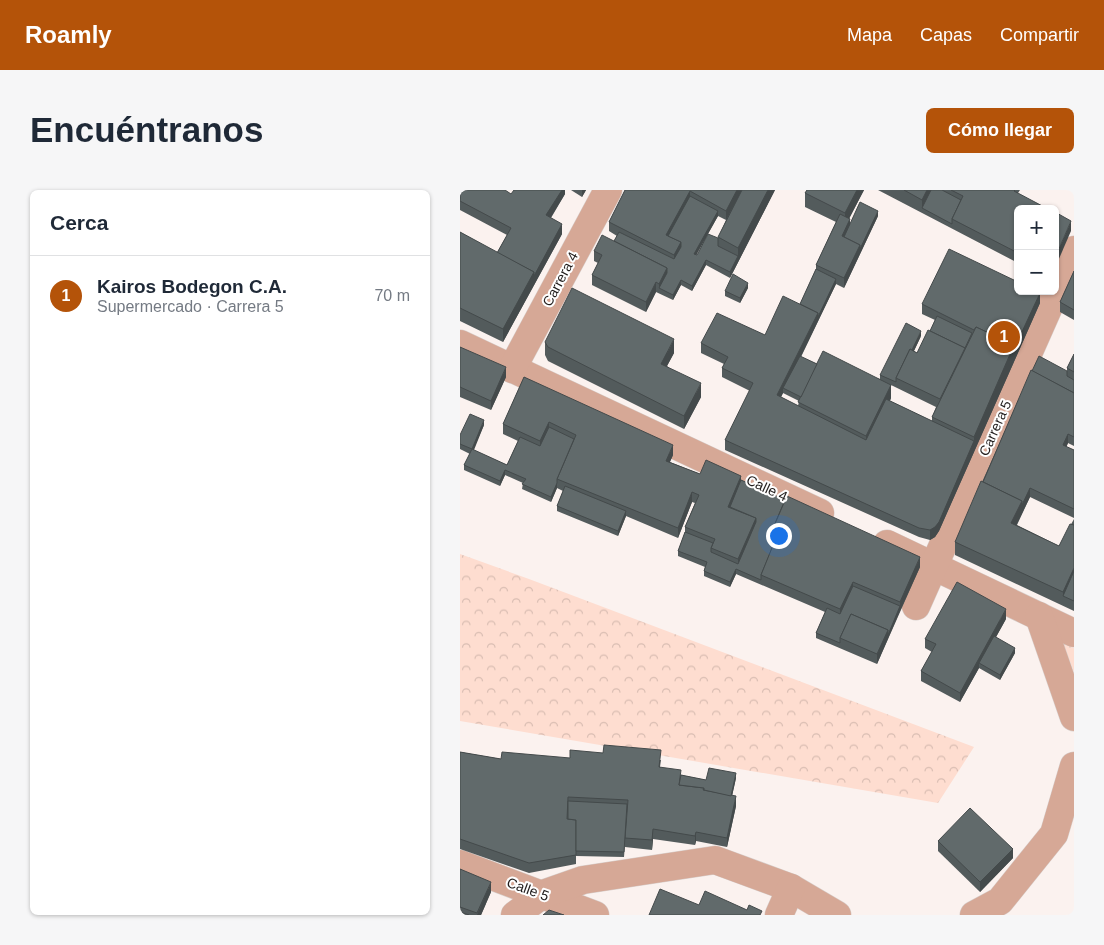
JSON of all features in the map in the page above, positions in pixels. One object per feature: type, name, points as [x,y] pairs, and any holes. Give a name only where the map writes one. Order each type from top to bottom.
[{"type":"street","name":"Carrera 4","points":[[512,369],[608,190]]},
{"type":"street","name":"Carrera 5","points":[[916,606],[1074,250]]},
{"type":"street","name":"Calle 4","points":[[460,344],[1074,633]]},
{"type":"street","points":[[1040,616],[1074,718]]},
{"type":"street","points":[[974,915],[1000,901],[1054,834],[1074,766]]},
{"type":"street","points":[[515,915],[543,894],[583,880],[715,860],[791,888],[837,915]]},
{"type":"street","name":"Calle 5","points":[[460,864],[595,915]]},
{"type":"street","points":[[779,915],[791,888]]},
{"type":"green space","points":[[460,554],[974,747],[938,803],[460,721]]},
{"type":"green space","points":[[1062,642],[1074,648],[1074,672]]},
{"type":"building","points":[[461,190],[505,190],[511,194],[514,190],[562,190],[546,215],[562,224],[534,276],[534,272],[497,253],[511,228],[460,201]]},
{"type":"building","points":[[625,190],[737,190],[726,211],[690,191],[666,235],[681,242],[674,255],[609,222]]},
{"type":"building","points":[[742,190],[768,190],[738,248],[718,237]]},
{"type":"building","points":[[807,190],[857,190],[845,213],[805,193]]},
{"type":"building","points":[[904,190],[927,190],[922,200]]},
{"type":"building","points":[[931,190],[942,190],[961,200],[952,219],[952,224],[922,208]]},
{"type":"building","points":[[951,190],[1015,190],[1040,205],[1014,205],[1014,251],[952,219],[963,196]]},
{"type":"building","points":[[690,196],[718,211],[694,254],[697,255],[708,234],[718,238],[718,246],[738,256],[730,272],[706,260],[692,286],[681,280],[673,295],[659,288],[667,273],[667,268],[614,241],[619,232],[674,259],[681,247],[681,242],[668,236]]},
{"type":"building","points":[[860,202],[878,211],[860,249],[860,245],[844,237]]},
{"type":"building","points":[[840,214],[850,219],[842,236],[860,245],[844,278],[816,265]]},
{"type":"building","points":[[1059,214],[1071,221],[1059,249]]},
{"type":"building","points":[[460,232],[534,272],[503,329],[460,308]]},
{"type":"building","points":[[602,235],[667,268],[659,284],[656,282],[646,302],[592,275],[602,255],[594,251]]},
{"type":"building","points":[[949,249],[1014,280],[1014,295],[1039,295],[1014,349],[1014,345],[976,327],[974,330],[922,304]]},
{"type":"building","points":[[816,269],[836,279],[818,317],[818,313],[800,304]]},
{"type":"building","points":[[1074,271],[1074,310],[1060,302]]},
{"type":"building","points":[[733,274],[748,283],[740,298],[725,291]]},
{"type":"building","points":[[572,288],[674,339],[661,364],[701,383],[684,416],[548,347],[545,342]]},
{"type":"building","points":[[783,296],[818,313],[777,395],[866,440],[886,399],[974,441],[939,522],[935,527],[930,530],[919,528],[725,440],[753,383],[722,368],[728,357],[701,343],[717,313],[765,335]]},
{"type":"building","points":[[937,316],[972,333],[965,348],[930,331]]},
{"type":"building","points":[[906,323],[921,331],[912,350],[910,349],[896,378],[896,382],[880,375]]},
{"type":"building","points":[[976,327],[1014,345],[974,437],[932,417]]},
{"type":"building","points":[[928,330],[965,348],[940,399],[896,378],[910,349],[917,353]]},
{"type":"building","points":[[460,347],[506,367],[491,401],[460,387]]},
{"type":"building","points":[[823,351],[891,385],[866,436],[798,402]]},
{"type":"building","points":[[1074,354],[1074,372],[1067,368]]},
{"type":"building","points":[[800,356],[817,364],[801,397],[783,388]]},
{"type":"building","points":[[1039,356],[1067,371],[1067,376],[1074,380],[1074,393],[1032,371]]},
{"type":"building","points":[[1031,370],[1074,393],[1074,437],[1068,434],[1063,445],[1074,450],[1074,509],[1030,488],[1022,505],[1022,501],[983,482]]},
{"type":"building","points":[[524,377],[673,445],[666,461],[700,474],[706,460],[741,476],[728,507],[756,518],[738,559],[711,548],[715,539],[685,527],[699,495],[692,492],[678,528],[557,479],[576,435],[549,422],[540,441],[503,424]]},
{"type":"building","points":[[470,414],[484,420],[472,449],[460,444],[460,435]]},
{"type":"building","points":[[549,427],[574,439],[551,497],[522,484],[526,479],[505,470],[500,481],[464,465],[472,449],[507,465],[520,437],[540,446]]},
{"type":"building","points":[[741,480],[785,500],[774,526],[774,531],[779,532],[761,575],[761,580],[736,569],[730,582],[704,571],[707,562],[678,551],[685,532],[713,543],[711,552],[738,564],[756,522],[756,518],[730,507]]},
{"type":"building","points":[[981,481],[1022,501],[1011,523],[1059,546],[1070,524],[1074,525],[1074,568],[1063,592],[955,542]]},
{"type":"building","points":[[565,486],[626,511],[618,531],[557,506]]},
{"type":"building","points":[[787,496],[920,557],[900,602],[853,582],[840,609],[761,575],[780,528],[774,526]]},
{"type":"building","points":[[1074,571],[1074,601],[1063,596]]},
{"type":"building","points":[[957,582],[1006,609],[960,693],[921,671],[936,644],[925,639]]},
{"type":"building","points":[[853,586],[900,606],[888,635],[888,630],[851,614],[840,638],[840,643],[816,633],[827,608],[840,614]]},
{"type":"building","points":[[851,614],[888,630],[877,654],[840,638]]},
{"type":"building","points":[[994,636],[1015,648],[1000,675],[979,663]]},
{"type":"building","points":[[604,745],[661,750],[659,767],[681,770],[679,785],[704,788],[703,790],[736,796],[727,838],[696,832],[695,836],[653,829],[652,840],[625,838],[628,800],[568,797],[567,819],[576,820],[576,855],[529,863],[460,839],[460,752],[501,759],[502,752],[570,758],[570,750],[603,753]]},
{"type":"building","points":[[709,768],[736,773],[731,796],[704,790],[704,788],[679,785],[681,775],[706,780]]},
{"type":"building","points":[[568,801],[627,804],[624,852],[576,851],[576,820],[568,819]]},
{"type":"building","points":[[970,808],[1013,849],[980,882],[938,841]]},
{"type":"building","points":[[460,869],[491,882],[477,913],[460,907]]},
{"type":"building","points":[[660,889],[699,905],[705,891],[747,910],[749,905],[762,911],[760,915],[649,915]]},
{"type":"building","points":[[549,910],[564,915],[543,915]]},
{"type":"place","name":"Kairos Bodegon C.A.","points":[[1004,337]]}]
